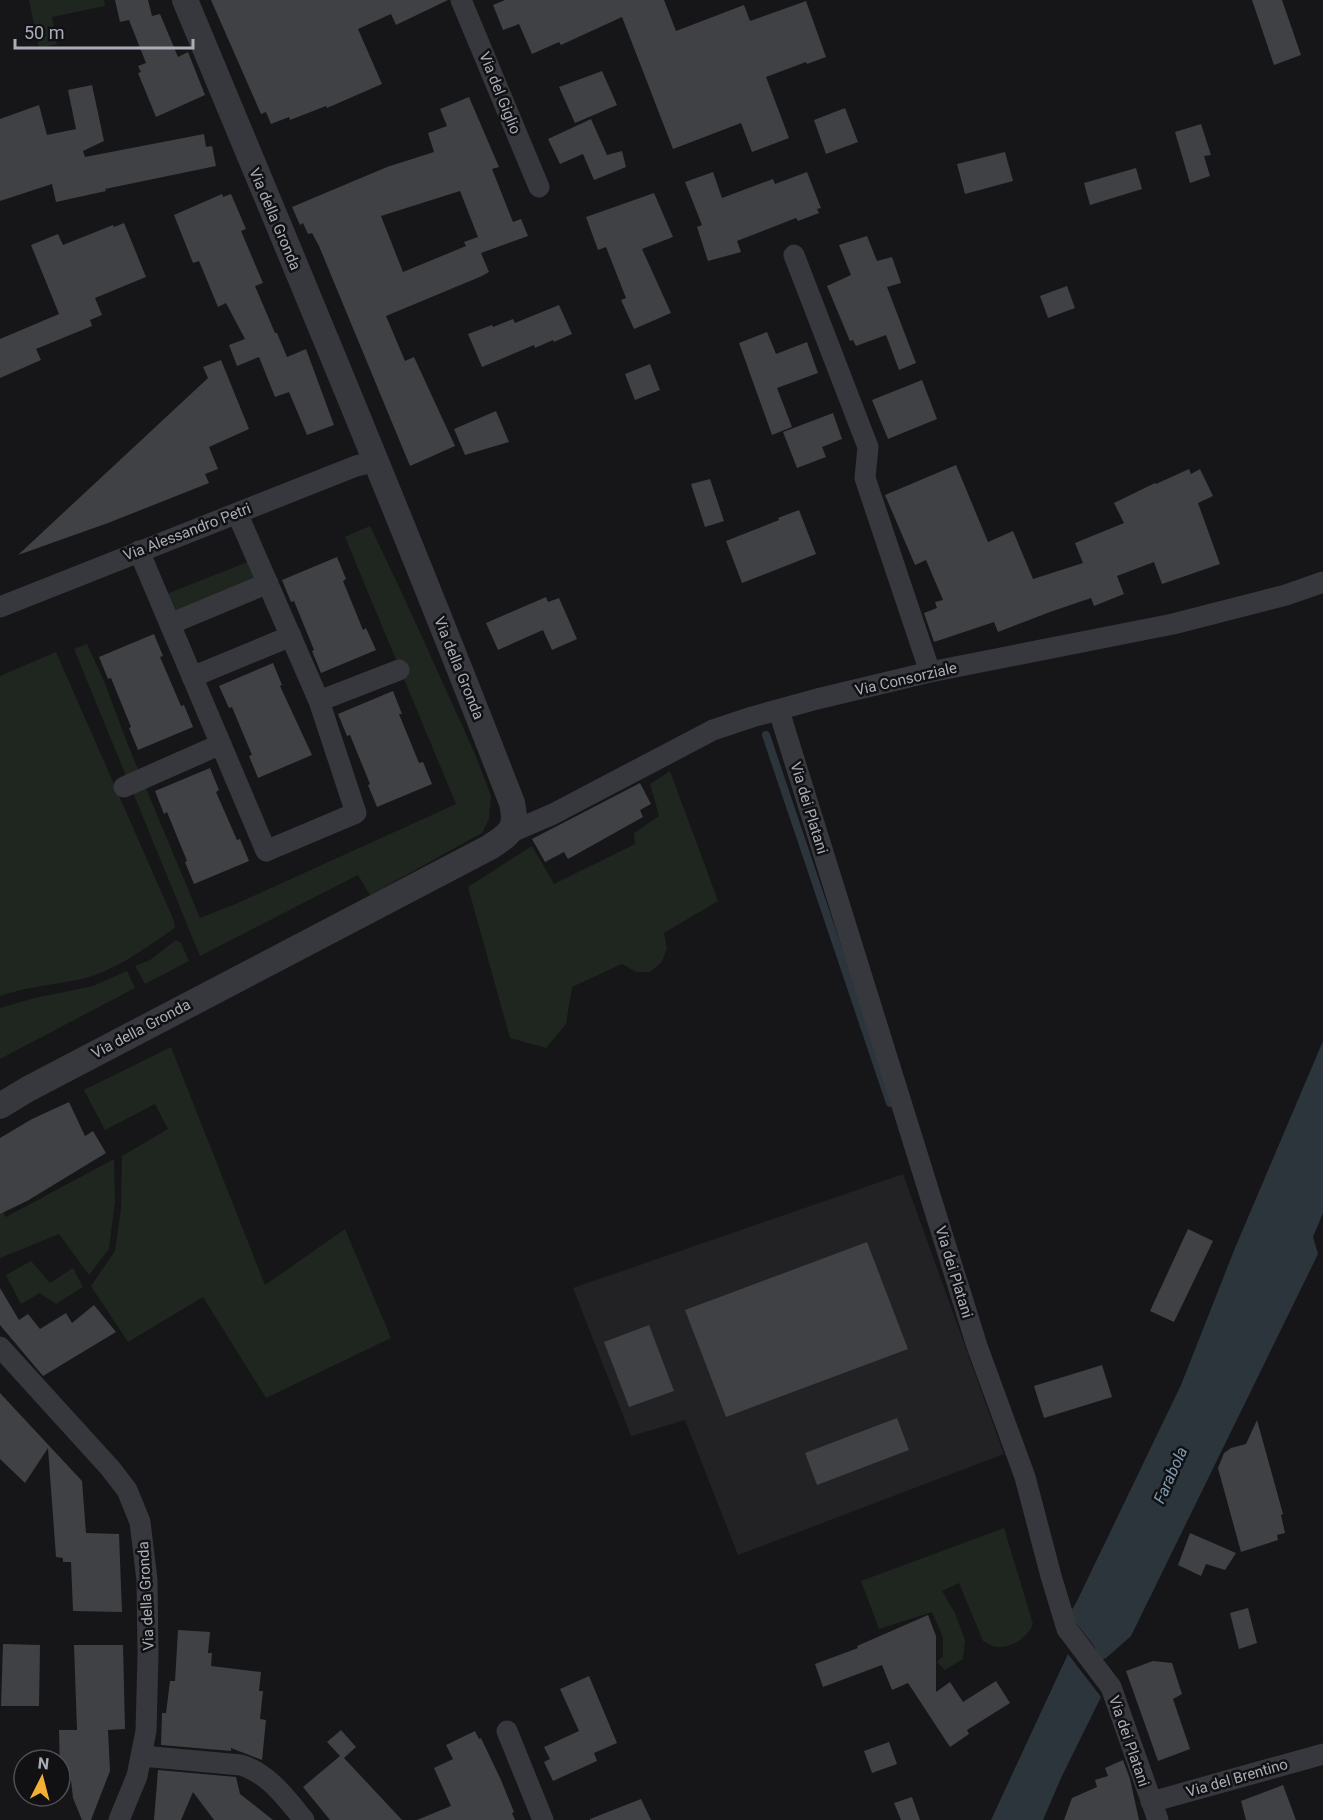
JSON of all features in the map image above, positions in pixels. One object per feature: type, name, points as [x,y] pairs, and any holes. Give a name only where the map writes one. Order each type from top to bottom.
[{"type":"street","name":"Via della Gronda","points":[[0,1106],[28,1089],[490,847],[509,833],[515,823],[512,803],[376,461],[185,0]]},
{"type":"street","name":"Via del Giglio","points":[[461,0],[538,187]]},
{"type":"street","points":[[794,255],[868,447],[865,478],[930,672]]},
{"type":"street","name":"Via Alessandro Petri","points":[[0,607],[356,466],[376,461]]},
{"type":"street","points":[[139,551],[266,851],[356,813],[319,701],[237,513]]},
{"type":"street","name":"Via Consorziale","points":[[509,833],[553,814],[714,730],[752,717],[930,672],[1173,624],[1286,595],[1323,582]]},
{"type":"street","points":[[170,624],[268,583]]},
{"type":"street","points":[[192,677],[291,636]]},
{"type":"street","points":[[319,701],[399,670]]},
{"type":"street","name":"Via dei Platani","points":[[779,711],[977,1346],[1024,1477],[1067,1629],[1111,1687],[1154,1811]]},
{"type":"street","points":[[124,787],[221,744]]},
{"type":"street","name":"Via della Gronda","points":[[0,1100],[28,1089]]},
{"type":"street","name":"Via della Gronda","points":[[0,1347],[8,1371],[115,1474],[127,1490],[140,1522],[147,1581],[147,1724],[142,1756],[119,1820]]},
{"type":"street","points":[[507,1731],[543,1820]]},
{"type":"street","name":"Via del Brentino","points":[[1154,1811],[1323,1754]]},
{"type":"street","points":[[142,1756],[248,1767],[279,1789],[304,1820]]},
{"type":"shaded area","points":[[29,0],[104,0],[105,6],[52,17],[57,44],[39,48]]},
{"type":"shaded area","points":[[370,526],[475,754],[491,796],[489,819],[482,833],[370,895],[358,875],[200,956],[74,649],[87,644],[200,918],[238,903],[456,804],[345,537]]},
{"type":"shaded area","points":[[250,561],[260,583],[173,616],[164,595]]},
{"type":"shaded area","points":[[56,652],[174,921],[175,928],[128,959],[103,972],[90,977],[29,988],[0,996],[0,676]]},
{"type":"shaded area","points":[[670,771],[718,901],[664,933],[667,948],[662,962],[650,972],[636,972],[622,964],[572,987],[566,1024],[546,1048],[510,1038],[468,887],[532,846],[554,884],[635,844],[634,833],[659,816],[650,784]]},
{"type":"shaded area","points":[[176,940],[181,943],[189,961],[145,984],[135,966],[150,960]]},
{"type":"shaded area","points":[[127,971],[135,988],[0,1059],[0,1008],[93,986]]},
{"type":"shaded area","points":[[171,1047],[265,1285],[345,1229],[391,1338],[266,1398],[203,1297],[128,1342],[91,1286],[115,1251],[121,1209],[122,1156],[168,1129],[155,1104],[105,1130],[84,1090]]},
{"type":"shaded area","points":[[114,1159],[115,1201],[109,1249],[89,1275],[59,1234],[0,1258],[0,1207],[6,1217]]},
{"type":"shaded area","points":[[903,1174],[1004,1454],[738,1555],[685,1420],[631,1436],[573,1288]]},
{"type":"shaded area","points":[[31,1261],[50,1283],[73,1268],[83,1287],[56,1304],[40,1293],[21,1304],[6,1275]]},
{"type":"shaded area","points":[[1004,1528],[1033,1624],[1023,1637],[1014,1644],[1003,1647],[983,1641],[959,1583],[942,1591],[955,1613],[965,1640],[963,1659],[945,1670],[937,1662],[943,1656],[943,1637],[932,1612],[879,1629],[861,1581]]},
{"type":"water","name":"Farabola","points":[[1323,1041],[1323,1213],[1313,1237],[1318,1254],[1131,1636],[1101,1660],[1094,1646],[1069,1614],[1181,1385],[1235,1248]]},
{"type":"water","points":[[1068,1654],[1101,1697],[1043,1820],[991,1820]]},
{"type":"building","points":[[115,0],[148,0],[152,16],[160,14],[178,57],[188,52],[205,95],[156,117],[138,73],[141,72],[138,66],[146,63],[129,20],[120,22]]},
{"type":"building","points":[[211,0],[448,0],[396,25],[391,14],[358,29],[382,84],[327,108],[326,106],[290,120],[289,117],[271,124],[266,112],[261,114]]},
{"type":"building","points":[[505,0],[664,0],[676,31],[744,5],[750,21],[806,1],[826,57],[766,77],[789,138],[752,152],[741,123],[673,149],[622,17],[561,45],[559,42],[532,54],[519,24],[503,30],[493,5]]},
{"type":"building","points":[[1252,0],[1282,0],[1301,55],[1274,65]]},
{"type":"building","points":[[602,71],[617,105],[575,123],[559,87]]},
{"type":"building","points":[[92,85],[104,141],[83,151],[85,157],[204,134],[206,147],[212,146],[216,166],[105,189],[106,191],[56,202],[52,184],[0,201],[0,119],[39,105],[47,135],[76,129],[68,90]]},
{"type":"building","points":[[469,97],[499,167],[492,169],[513,222],[521,219],[528,236],[481,253],[489,272],[482,276],[386,316],[405,361],[414,357],[455,446],[410,466],[319,246],[312,233],[308,234],[303,223],[300,225],[292,207],[387,167],[434,152],[428,133],[447,126],[440,109]],"holes":[[[460,191],[478,237],[464,242],[466,246],[403,272],[381,216]]]},
{"type":"building","points":[[845,108],[858,142],[826,154],[814,120]]},
{"type":"building","points":[[591,119],[607,155],[622,151],[626,167],[594,180],[583,154],[560,164],[548,139]]},
{"type":"building","points":[[1201,124],[1211,155],[1204,156],[1210,176],[1190,183],[1175,132]]},
{"type":"building","points":[[1005,152],[1013,181],[965,194],[957,164]]},
{"type":"building","points":[[1136,168],[1142,189],[1090,205],[1084,183]]},
{"type":"building","points":[[713,172],[722,198],[773,179],[775,184],[807,172],[821,208],[817,209],[819,213],[798,221],[796,218],[737,241],[741,252],[708,261],[697,227],[702,225],[685,182]]},
{"type":"building","points":[[654,193],[673,237],[642,249],[671,313],[634,329],[621,300],[626,298],[606,247],[598,250],[586,217]]},
{"type":"building","points":[[222,194],[223,197],[231,194],[246,229],[241,231],[263,283],[255,286],[275,333],[287,357],[306,349],[334,425],[307,435],[289,392],[275,397],[259,357],[237,366],[229,345],[245,339],[226,303],[218,307],[199,261],[193,263],[174,215]]},
{"type":"building","points":[[124,223],[146,277],[95,298],[102,315],[90,320],[92,326],[36,349],[41,360],[0,378],[0,339],[59,314],[31,245],[58,234],[63,245],[113,225],[114,227]]},
{"type":"building","points":[[867,236],[877,261],[892,257],[901,283],[887,287],[916,363],[899,370],[886,335],[856,346],[853,340],[850,341],[827,286],[851,275],[839,245]]},
{"type":"building","points":[[1067,286],[1075,308],[1048,318],[1040,296]]},
{"type":"building","points":[[559,305],[572,334],[535,348],[534,345],[482,367],[468,334],[513,319],[515,323]]},
{"type":"building","points":[[767,332],[776,354],[807,342],[818,373],[777,388],[792,427],[772,435],[739,343]]},
{"type":"building","points":[[221,360],[249,429],[209,447],[218,469],[205,474],[209,483],[108,523],[18,555],[208,378],[203,367]]},
{"type":"building","points":[[650,364],[660,390],[635,400],[625,374]]},
{"type":"building","points":[[922,380],[937,419],[888,439],[872,400]]},
{"type":"building","points":[[496,411],[509,442],[465,455],[454,429]]},
{"type":"building","points":[[833,413],[842,439],[822,447],[826,457],[797,468],[783,432]]},
{"type":"building","points":[[956,465],[988,542],[1013,531],[1033,579],[1083,563],[1075,543],[1124,523],[1114,503],[1189,469],[1191,474],[1200,469],[1213,496],[1198,503],[1220,564],[1162,584],[1154,562],[1117,576],[1124,594],[1094,606],[1091,598],[998,632],[994,622],[934,642],[924,613],[937,608],[935,602],[943,600],[926,560],[915,565],[885,495]]},
{"type":"building","points":[[710,479],[724,521],[705,527],[691,484]]},
{"type":"building","points":[[799,510],[816,554],[742,583],[726,541]]},
{"type":"building","points":[[337,557],[346,579],[343,581],[363,630],[366,628],[376,650],[321,673],[294,601],[291,602],[282,580]]},
{"type":"building","points":[[546,597],[548,602],[559,598],[577,639],[552,650],[543,630],[498,650],[486,623]]},
{"type":"building","points":[[154,634],[163,656],[160,657],[181,706],[184,705],[193,727],[138,750],[111,678],[108,679],[99,657]]},
{"type":"building","points":[[273,663],[282,685],[280,686],[312,755],[258,778],[249,756],[252,755],[232,707],[229,708],[219,686]]},
{"type":"building","points":[[393,691],[402,714],[399,714],[419,763],[423,762],[432,784],[377,807],[350,735],[347,736],[338,714]]},
{"type":"building","points":[[210,768],[219,790],[216,792],[249,861],[194,884],[167,812],[164,814],[155,791]]},
{"type":"building","points":[[640,783],[651,804],[640,810],[643,817],[568,859],[564,852],[545,862],[532,839]]},
{"type":"building","points":[[69,1102],[85,1136],[93,1131],[106,1153],[27,1201],[0,1214],[0,1138],[32,1119]]},
{"type":"building","points":[[1188,1229],[1213,1241],[1174,1322],[1150,1311]]},
{"type":"building","points":[[867,1242],[908,1349],[726,1417],[685,1310]]},
{"type":"building","points":[[0,1288],[19,1320],[28,1314],[40,1329],[66,1313],[72,1323],[94,1305],[116,1332],[43,1376],[0,1325]]},
{"type":"building","points":[[649,1325],[674,1391],[629,1407],[604,1342]]},
{"type":"building","points":[[1102,1365],[1112,1397],[1044,1418],[1034,1386]]},
{"type":"building","points":[[0,1393],[82,1481],[86,1533],[119,1534],[122,1612],[73,1611],[71,1562],[63,1562],[63,1558],[56,1557],[48,1448],[25,1483],[0,1459]]},
{"type":"building","points":[[897,1418],[909,1450],[817,1485],[805,1453]]},
{"type":"building","points":[[1257,1420],[1283,1514],[1281,1515],[1285,1533],[1277,1535],[1278,1540],[1241,1552],[1218,1468],[1224,1453],[1231,1448],[1246,1444]]},
{"type":"building","points":[[1190,1533],[1236,1553],[1225,1570],[1206,1564],[1201,1576],[1178,1565]]},
{"type":"building","points":[[1248,1608],[1257,1643],[1239,1649],[1230,1613]]},
{"type":"building","points":[[928,1615],[936,1636],[936,1692],[950,1682],[963,1702],[996,1681],[1010,1703],[967,1730],[969,1734],[950,1747],[908,1683],[892,1690],[882,1665],[823,1687],[815,1664],[858,1648],[857,1646]]},
{"type":"building","points":[[178,1630],[210,1632],[208,1653],[212,1653],[211,1666],[261,1672],[259,1691],[263,1691],[260,1719],[266,1720],[262,1760],[231,1748],[231,1751],[161,1745],[162,1713],[166,1713],[170,1681],[175,1681]]},
{"type":"building","points":[[3,1644],[40,1645],[39,1706],[1,1706]]},
{"type":"building","points":[[74,1645],[123,1645],[125,1729],[108,1730],[110,1771],[91,1820],[82,1820],[73,1798],[72,1748],[59,1748],[59,1730],[77,1730]]},
{"type":"building","points":[[1153,1661],[1172,1663],[1182,1694],[1173,1699],[1190,1749],[1158,1761],[1126,1671]]},
{"type":"building","points":[[589,1676],[617,1743],[594,1753],[597,1761],[553,1781],[544,1762],[550,1759],[544,1747],[579,1731],[560,1689]]},
{"type":"building","points":[[341,1730],[356,1747],[344,1758],[402,1820],[330,1820],[303,1787],[340,1756],[327,1742]]},
{"type":"building","points":[[475,1731],[479,1739],[481,1738],[501,1780],[515,1820],[417,1820],[451,1806],[434,1768],[453,1759],[446,1745]]},
{"type":"building","points":[[889,1742],[897,1764],[872,1773],[864,1751]]},
{"type":"building","points":[[1123,1760],[1130,1779],[1139,1820],[1064,1820],[1072,1798],[1097,1787],[1095,1780],[1108,1776],[1105,1768]]},
{"type":"building","points":[[158,1770],[236,1777],[240,1794],[273,1820],[214,1820],[193,1792],[181,1820],[154,1820]]},
{"type":"building","points":[[1283,1785],[1296,1820],[1246,1820],[1241,1801]]},
{"type":"building","points":[[912,1797],[920,1820],[901,1820],[894,1803]]},
{"type":"building","points":[[641,1799],[651,1820],[590,1820],[590,1819]]},
{"type":"waterway","points":[[766,735],[890,1103]]}]
